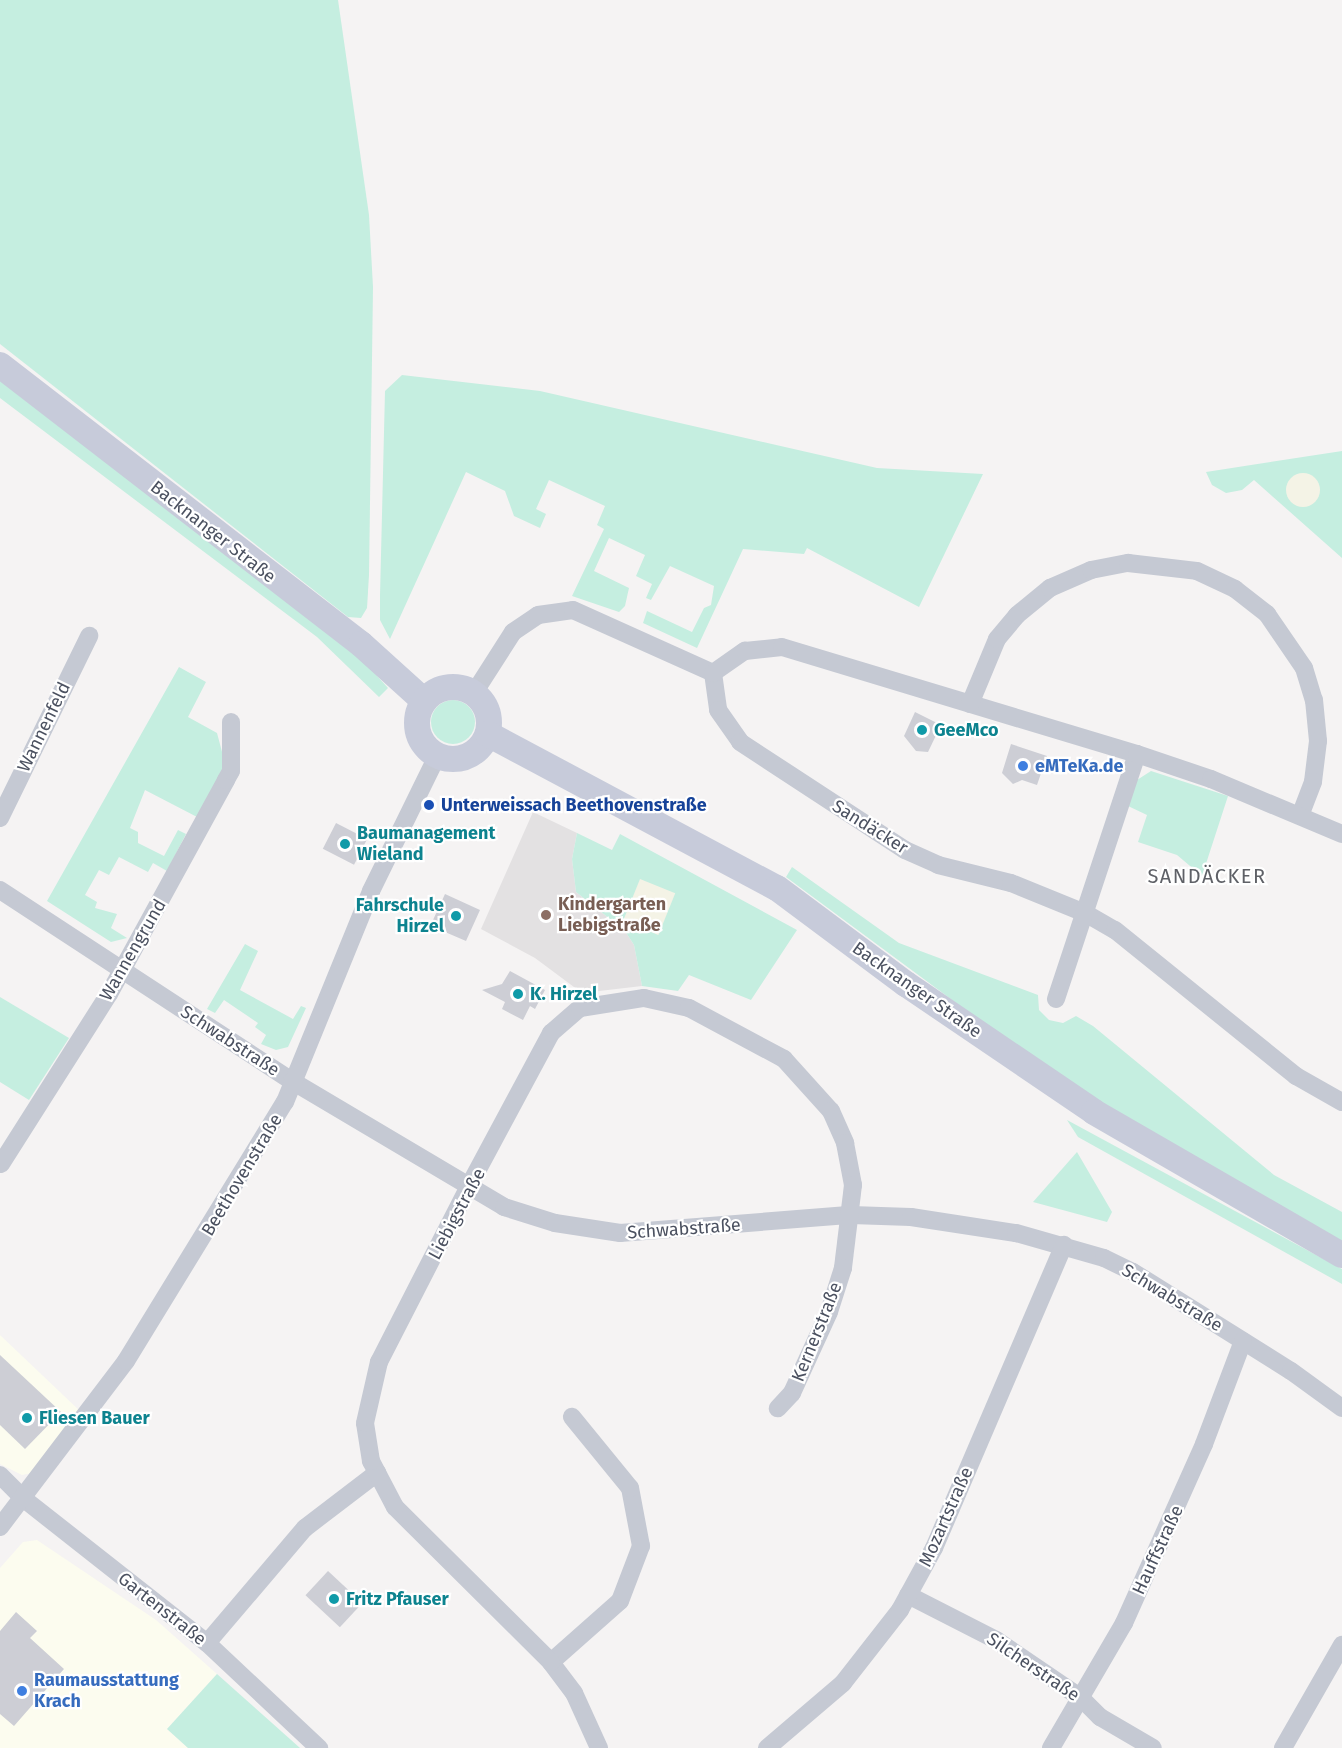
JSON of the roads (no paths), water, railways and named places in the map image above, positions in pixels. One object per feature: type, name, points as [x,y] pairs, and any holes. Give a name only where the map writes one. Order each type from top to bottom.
[{"type":"street","name":"Backnanger Straße","points":[[0,365],[361,644],[424,701]]},
{"type":"street","points":[[970,704],[981,669],[1000,634],[1050,588],[1089,571],[1125,563],[1156,563],[1197,571],[1228,585],[1264,611],[1290,643],[1305,672],[1316,708],[1318,749],[1300,816]]},
{"type":"street","points":[[474,693],[513,633],[538,615],[562,609],[588,614],[713,673],[745,651],[782,648],[1137,754],[1342,834]]},
{"type":"street","name":"Wannenfeld","points":[[0,818],[89,636]]},
{"type":"street","name":"Sandäcker","points":[[713,673],[718,710],[740,742],[870,829],[938,865],[1011,883],[1085,913],[1141,947],[1296,1076],[1342,1102]]},
{"type":"street","points":[[447,687],[474,693],[489,716],[488,734],[467,756],[437,756],[424,746],[417,731],[424,701],[447,687]]},
{"type":"street","name":"Wannengrund","points":[[1,1164],[121,970],[231,771],[231,722]]},
{"type":"street","name":"Backnanger Straße","points":[[488,734],[777,888],[906,984],[1094,1112],[1342,1255]]},
{"type":"street","points":[[1056,999],[1137,754]]},
{"type":"street","name":"Beethovenstraße","points":[[0,1527],[88,1416],[168,1296],[279,1113],[371,891],[437,756]]},
{"type":"street","name":"Schwabstraße","points":[[0,890],[292,1081],[504,1207],[555,1222],[620,1233],[851,1215],[959,1223],[1064,1245],[1133,1272],[1243,1341],[1342,1408]]},
{"type":"street","name":"Liebigstraße","points":[[599,1748],[574,1693],[551,1662],[395,1507],[377,1473],[366,1439],[370,1387],[470,1186],[563,1018],[597,1003],[644,998],[689,1008],[764,1044],[793,1065],[831,1111],[845,1143],[853,1185],[851,1215]]},
{"type":"street","name":"Kernerstraße","points":[[778,1408],[792,1393],[830,1312],[851,1215]]},
{"type":"street","name":"Mozartstraße","points":[[767,1748],[843,1683],[908,1595],[939,1538],[1064,1245]]},
{"type":"street","name":"Hauffstraße","points":[[1051,1748],[1124,1623],[1174,1514],[1243,1341]]},
{"type":"street","points":[[551,1662],[620,1601],[641,1546],[630,1488],[572,1417]]},
{"type":"street","points":[[207,1643],[305,1528],[377,1473]]},
{"type":"street","name":"Gartenstraße","points":[[0,1475],[24,1499],[207,1643],[319,1748]]},
{"type":"street","name":"Silcherstraße","points":[[908,1595],[996,1640],[1081,1698],[1100,1717],[1153,1748]]},
{"type":"street","points":[[1283,1748],[1342,1645]]},
{"type":"place","name":"GeeMco","points":[[922,730]]},
{"type":"place","name":"eMTeKa.de","points":[[1023,766]]},
{"type":"place","name":"Unterweissach Beethovenstraße","points":[[429,805]]},
{"type":"place","name":"Baumanagement Wieland","points":[[345,844]]},
{"type":"place","name":"Kindergarten Liebigstraße","points":[[546,915]]},
{"type":"place","name":"Fahrschule Hirzel","points":[[456,916]]},
{"type":"place","name":"K. Hirzel","points":[[518,994]]},
{"type":"place","name":"Fliesen Bauer","points":[[27,1418]]},
{"type":"place","name":"Fritz Pfauser","points":[[334,1599]]},
{"type":"place","name":"Raumausstattung Krach","points":[[22,1691]]},
{"type":"district","name":"SANDÄCKER","points":[[1207,876]]}]
